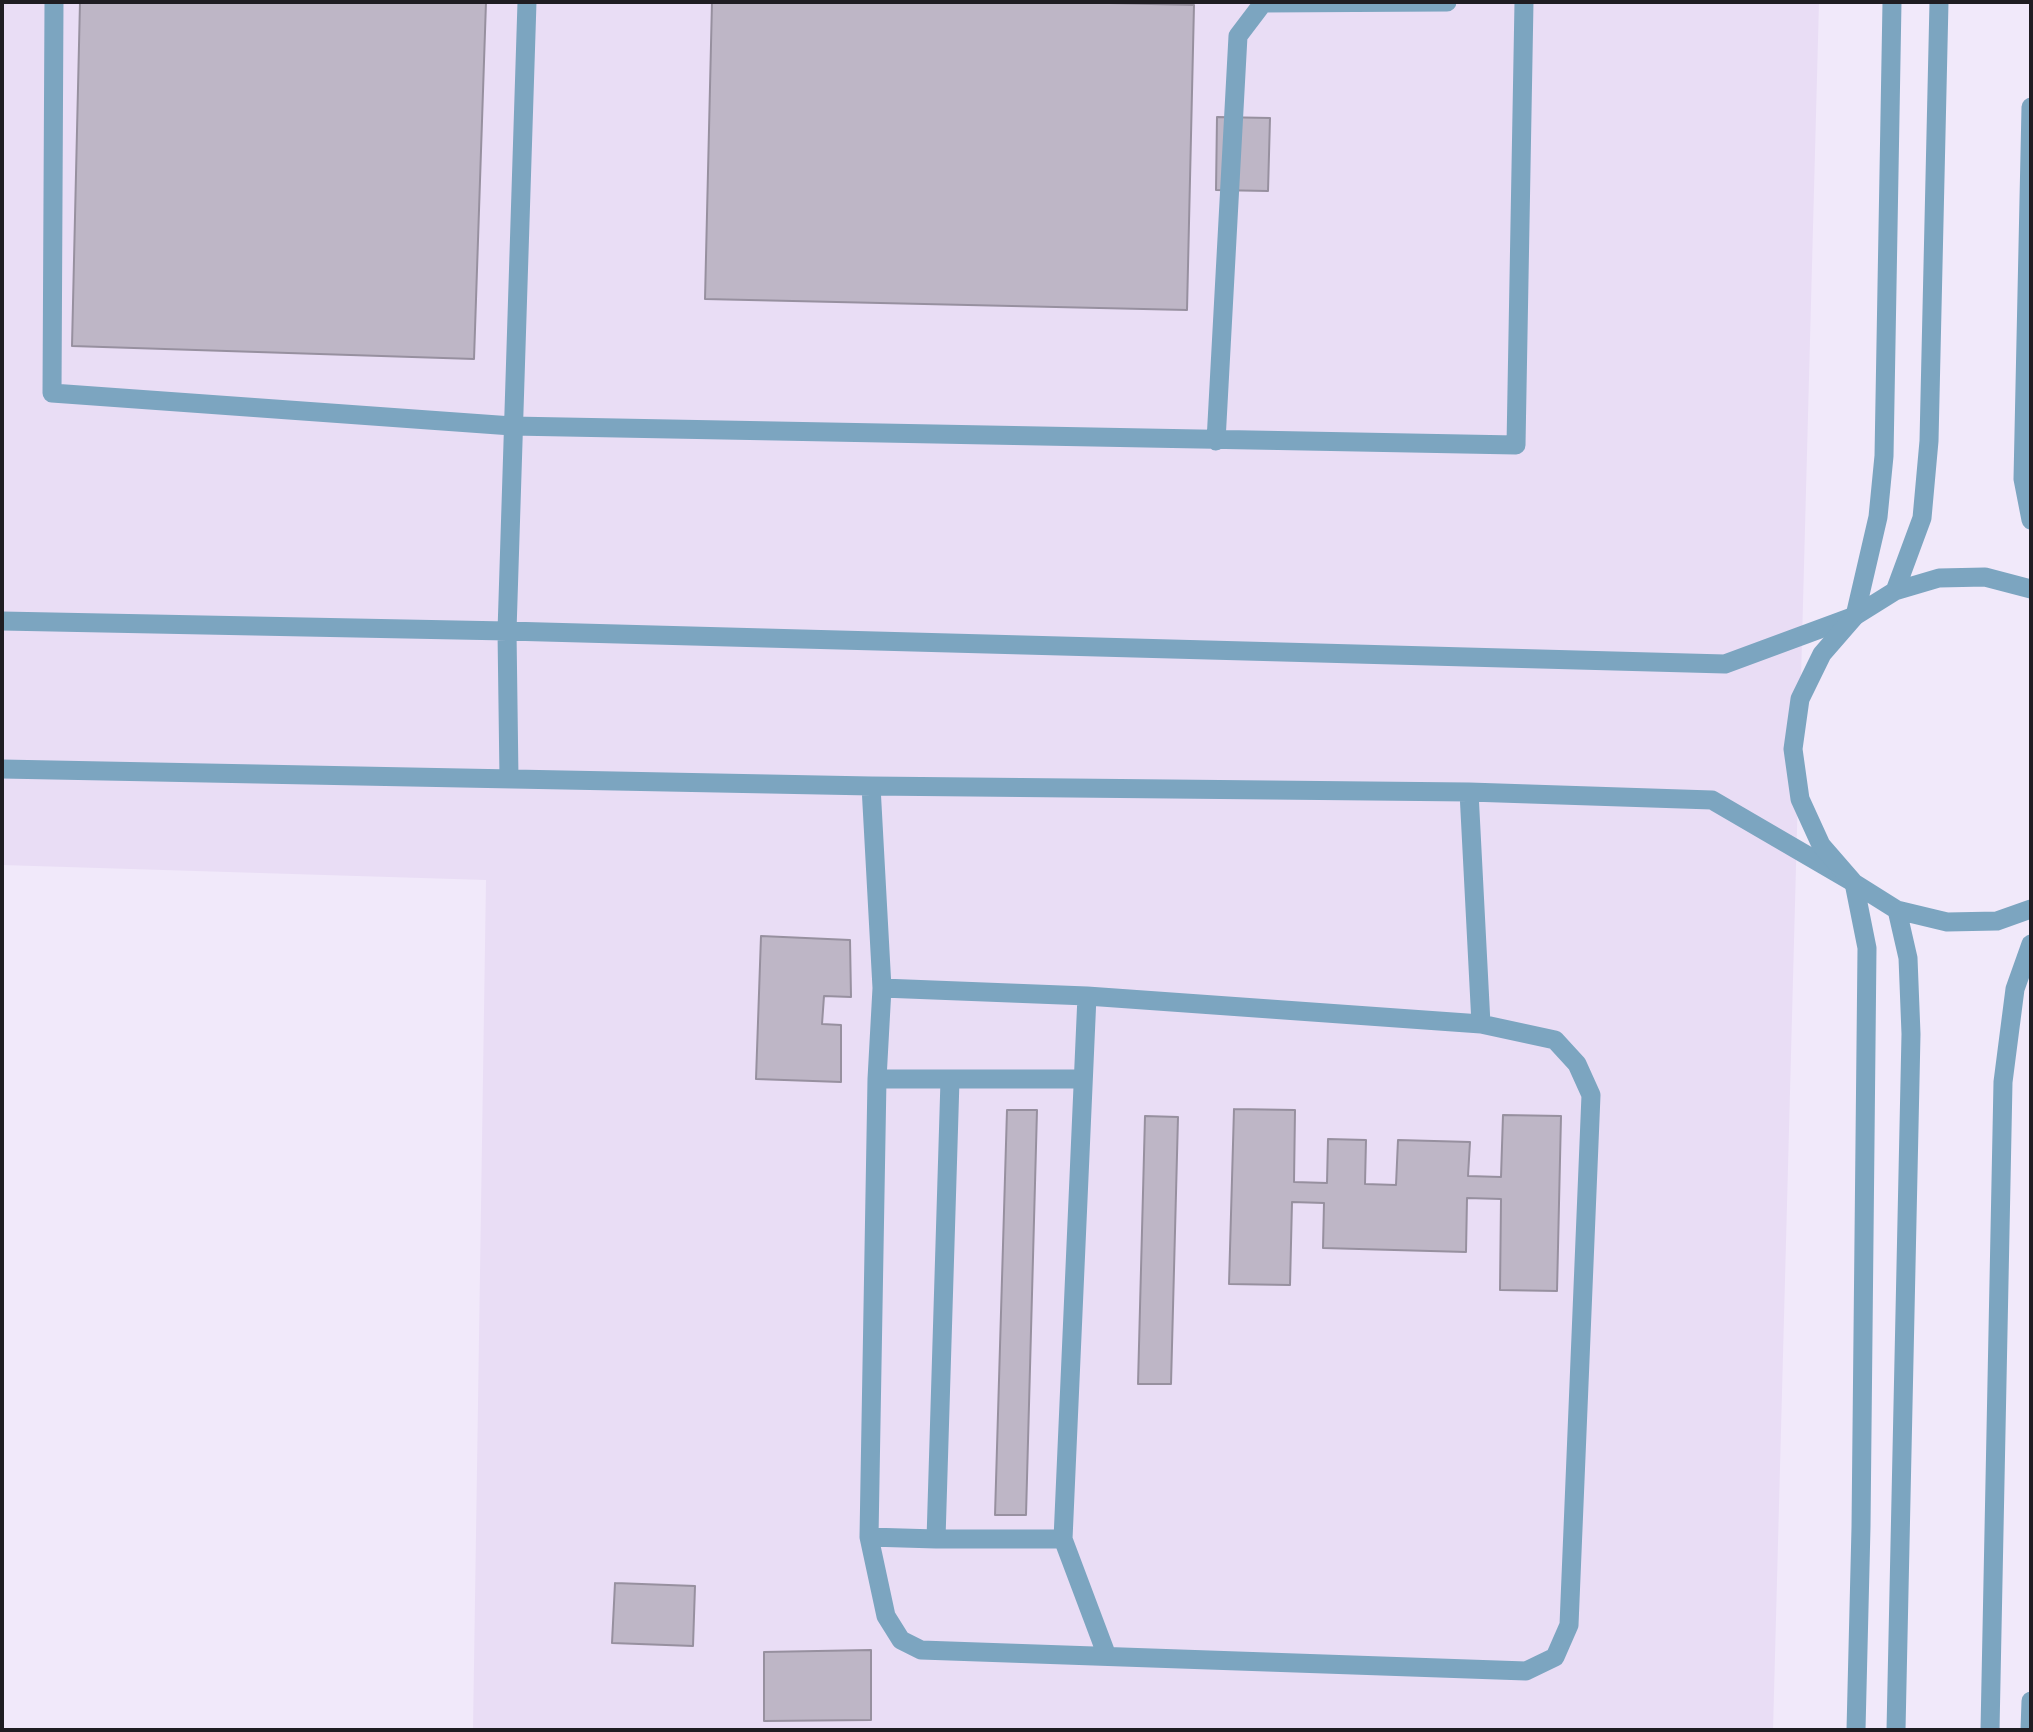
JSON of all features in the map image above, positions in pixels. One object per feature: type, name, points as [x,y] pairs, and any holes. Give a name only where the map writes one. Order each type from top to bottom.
[{"type":"street","points":[[54,2],[52,393],[512,426],[1516,445],[1524,2]]},
{"type":"street","points":[[509,779],[508,631],[512,426],[527,2]]},
{"type":"street","points":[[1216,441],[1238,36],[1263,2],[1447,2]]},
{"type":"street","points":[[1856,1730],[1861,1527],[1867,948],[1854,883],[1821,845],[1800,799],[1793,749],[1800,699],[1822,654],[1856,616],[1878,517],[1884,456],[1892,2]]},
{"type":"street","points":[[1895,592],[1922,518],[1929,441],[1939,2]]},
{"type":"street","points":[[2031,107],[2023,479],[2031,520]]},
{"type":"street","points":[[2,621],[508,631],[1726,664],[1856,616],[1895,592],[1939,578],[1985,577],[2031,589]]},
{"type":"street","points":[[2,769],[870,786],[1469,792],[1712,800],[1897,910],[1947,922],[1997,920],[2031,909]]},
{"type":"street","points":[[870,786],[882,988],[877,1079],[869,1536],[886,1616],[901,1640],[921,1650],[1526,1671],[1555,1657],[1569,1625],[1591,1096],[1577,1064],[1555,1040],[1481,1024],[1087,996],[882,988]]},
{"type":"street","points":[[1469,792],[1481,1024]]},
{"type":"street","points":[[1896,1730],[1911,1034],[1908,958],[1897,910]]},
{"type":"street","points":[[1990,1730],[2003,1082],[2015,989],[2031,944]]},
{"type":"street","points":[[1087,996],[1063,1539],[1107,1656]]},
{"type":"street","points":[[877,1079],[1083,1079]]},
{"type":"street","points":[[936,1539],[950,1080]]},
{"type":"street","points":[[869,1536],[1063,1539]]},
{"type":"street","points":[[2030,1730],[2031,1701]]},
{"type":"shaded area","points":[[2,2],[1819,2],[1773,1730],[473,1730],[486,880],[2,865]]},
{"type":"building","points":[[80,2],[486,2],[474,359],[72,346]]},
{"type":"building","points":[[712,2],[1066,2],[1194,5],[1187,310],[705,299]]},
{"type":"building","points":[[1217,117],[1270,118],[1268,191],[1216,190]]},
{"type":"building","points":[[761,936],[850,940],[851,997],[824,996],[822,1024],[841,1025],[841,1082],[756,1079]]},
{"type":"building","points":[[1234,1109],[1295,1110],[1294,1182],[1327,1183],[1328,1139],[1366,1140],[1365,1184],[1396,1185],[1398,1140],[1470,1142],[1468,1176],[1501,1177],[1503,1115],[1561,1116],[1557,1291],[1500,1290],[1501,1199],[1467,1198],[1466,1252],[1323,1248],[1324,1203],[1292,1202],[1290,1285],[1229,1284]]},
{"type":"building","points":[[1007,1110],[1037,1110],[1026,1515],[995,1515]]},
{"type":"building","points":[[1145,1116],[1178,1117],[1171,1384],[1138,1384]]},
{"type":"building","points":[[615,1583],[695,1586],[693,1646],[612,1643]]},
{"type":"building","points":[[871,1650],[871,1720],[764,1721],[764,1652]]}]
